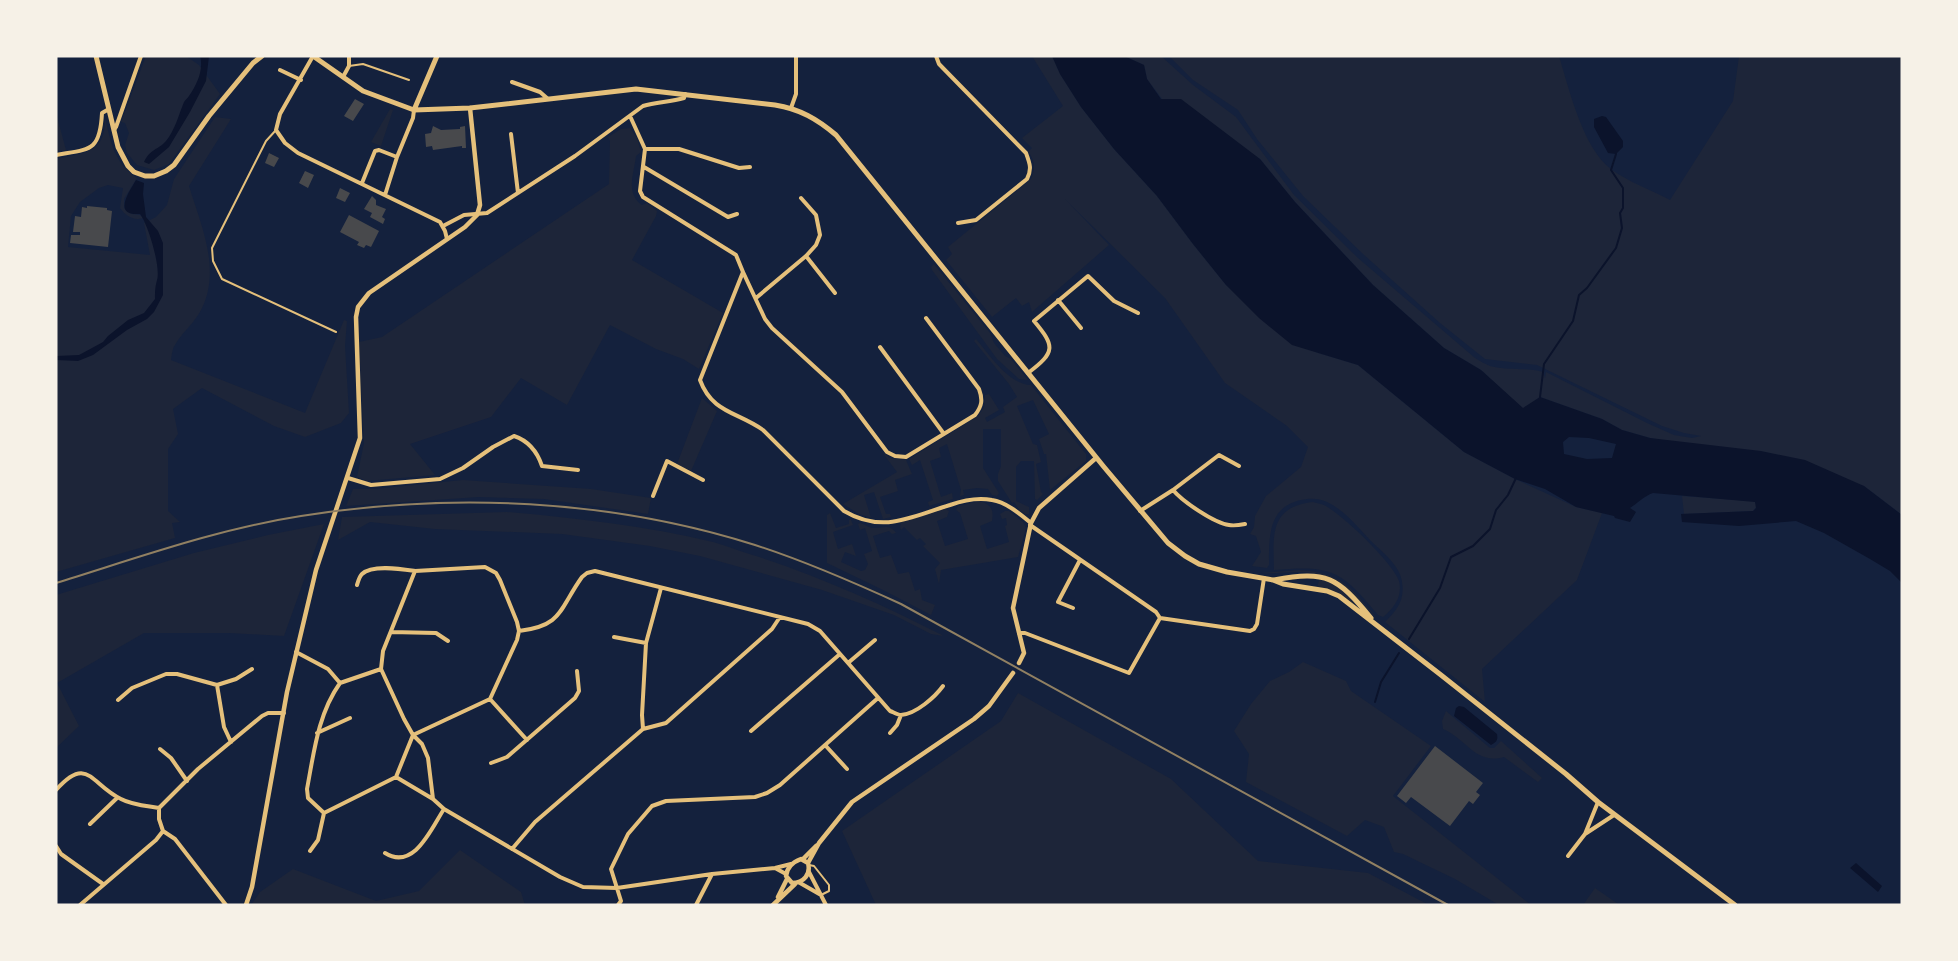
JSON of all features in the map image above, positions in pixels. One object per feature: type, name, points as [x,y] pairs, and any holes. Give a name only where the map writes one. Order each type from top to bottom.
[{"type":"main road","points":[[96,56],[122,158],[134,172],[145,176],[154,176],[174,165],[209,116],[253,63],[262,56]]},
{"type":"main road","points":[[313,56],[372,96],[414,110],[470,108],[636,89],[791,108],[812,116],[836,135],[1096,458],[1168,543],[1199,564],[1227,572],[1273,580],[1283,584],[1327,591],[1339,596],[1442,674],[1614,815],[1735,905]]},
{"type":"main road","points":[[414,110],[437,56]]},
{"type":"main road","points":[[1273,580],[1303,574],[1315,575],[1333,581],[1343,587],[1375,623]]},
{"type":"main road","points":[[1300,586],[1299,581],[1303,574]]},
{"type":"main road","points":[[1313,588],[1316,582],[1315,575]]},
{"type":"street","points":[[114,130],[141,56]]},
{"type":"street","points":[[313,56],[280,114],[276,130],[285,143],[298,153],[440,222],[447,239]]},
{"type":"street","points":[[343,76],[349,66],[348,56]]},
{"type":"street","points":[[791,108],[796,94],[796,56]]},
{"type":"street","points":[[937,56],[939,64],[1026,153],[1030,164],[1030,172],[1027,179],[976,220],[958,223]]},
{"type":"street","points":[[280,70],[300,80]]},
{"type":"street","points":[[512,82],[540,92],[548,99]]},
{"type":"street","points":[[443,226],[464,215],[487,214],[575,156],[643,106],[684,98],[685,94]]},
{"type":"street","points":[[246,905],[296,652],[316,570],[360,438],[356,340],[358,307],[368,293],[465,227],[477,214],[480,198],[470,108]]},
{"type":"street","points":[[56,155],[92,147],[101,130],[102,113],[109,109]]},
{"type":"street","points":[[385,195],[397,157],[413,118],[414,110]]},
{"type":"street","points":[[630,116],[645,149],[640,191],[643,197],[736,256],[765,319],[772,328],[842,392],[887,452],[895,456],[906,457],[975,415],[980,408],[982,398],[979,389],[926,318]]},
{"type":"street","points":[[511,134],[518,193]]},
{"type":"street","points":[[645,149],[679,149],[739,168],[750,167]]},
{"type":"street","points":[[362,183],[375,151],[379,150],[397,157]]},
{"type":"street","points":[[644,167],[728,216],[737,214]]},
{"type":"street","points":[[756,298],[806,256],[816,245],[820,235],[816,214],[801,198]]},
{"type":"street","points":[[806,256],[835,293]]},
{"type":"street","points":[[743,272],[700,380],[705,393],[711,401],[721,408],[752,422],[764,430],[844,511],[858,520],[875,524],[889,523],[969,499],[993,500],[1010,508],[1080,560],[1156,612],[1160,618],[1250,631],[1257,624],[1264,578]]},
{"type":"street","points":[[1028,373],[1040,364],[1050,350],[1051,344],[1049,338],[1034,321],[1088,276],[1114,301],[1138,313]]},
{"type":"street","points":[[1058,300],[1081,328]]},
{"type":"street","points":[[880,347],[944,434]]},
{"type":"street","points":[[348,478],[371,485],[440,479],[463,468],[493,447],[514,436],[521,438],[531,446],[542,466],[578,470]]},
{"type":"street","points":[[1140,511],[1219,455],[1239,466]]},
{"type":"street","points":[[1019,663],[1024,653],[1013,602],[1031,524],[1039,508],[1096,458]]},
{"type":"street","points":[[653,496],[667,461],[703,480]]},
{"type":"street","points":[[1172,490],[1179,498],[1204,514],[1228,525],[1245,524]]},
{"type":"street","points":[[1073,608],[1058,602],[1080,560]]},
{"type":"street","points":[[324,813],[396,777],[413,735],[490,699],[517,640],[519,631],[500,580],[496,573],[485,567],[415,571],[376,568],[360,575],[357,585]]},
{"type":"street","points":[[415,571],[383,651],[381,668],[413,735],[422,744],[428,758],[433,799]]},
{"type":"street","points":[[519,631],[532,630],[553,622],[559,616],[578,582],[587,573],[595,571],[808,624],[820,631],[890,711],[901,715],[912,711],[935,697],[943,686]]},
{"type":"street","points":[[643,728],[646,643],[661,588]]},
{"type":"street","points":[[512,849],[536,822],[643,728],[666,723],[772,629],[780,617]]},
{"type":"street","points":[[1019,633],[1129,673],[1160,618]]},
{"type":"street","points":[[391,632],[436,632],[448,641]]},
{"type":"street","points":[[614,637],[646,643]]},
{"type":"street","points":[[848,663],[875,640]]},
{"type":"street","points":[[296,652],[328,670],[340,683]]},
{"type":"street","points":[[751,731],[840,654]]},
{"type":"street","points":[[324,813],[308,798],[307,789],[317,733],[330,696],[340,683],[381,668]]},
{"type":"street","points":[[118,700],[132,688],[166,674],[177,674],[217,685],[236,679],[252,669]]},
{"type":"street","points":[[492,763],[507,757],[575,698],[579,691],[577,671]]},
{"type":"street","points":[[396,777],[433,799],[444,809],[560,877],[583,887],[617,888],[712,874],[775,868],[803,859],[819,844],[852,802],[974,719],[989,706],[1013,673]]},
{"type":"street","points":[[217,685],[224,727],[231,742]]},
{"type":"street","points":[[618,905],[620,901],[612,870],[628,834],[652,806],[666,801],[755,797],[767,793],[780,785],[878,698]]},
{"type":"street","points":[[490,699],[527,740]]},
{"type":"street","points":[[226,905],[175,839],[163,831],[159,819],[159,808],[198,769],[262,716],[268,713],[284,713]]},
{"type":"street","points":[[890,733],[897,725],[901,715]]},
{"type":"street","points":[[317,733],[350,718]]},
{"type":"street","points":[[825,745],[847,769]]},
{"type":"street","points":[[160,749],[171,758],[187,781]]},
{"type":"street","points":[[56,790],[71,774],[79,772],[88,776],[118,798],[159,808]]},
{"type":"street","points":[[90,824],[118,798]]},
{"type":"street","points":[[1568,856],[1585,834],[1598,802]]},
{"type":"street","points":[[385,854],[394,859],[405,858],[417,850],[444,809]]},
{"type":"street","points":[[310,851],[318,840],[324,813]]},
{"type":"street","points":[[1585,834],[1614,815]]},
{"type":"street","points":[[80,905],[156,840],[163,831]]},
{"type":"street","points":[[775,903],[797,883],[804,880],[809,864],[819,844]]},
{"type":"street","points":[[56,846],[61,854],[103,884]]},
{"type":"street","points":[[803,859],[809,864]]},
{"type":"street","points":[[775,903],[791,864]]},
{"type":"street","points":[[775,868],[786,877],[821,895]]},
{"type":"street","points":[[808,872],[826,905]]},
{"type":"street","points":[[696,905],[712,874]]},
{"type":"lane","points":[[349,66],[363,64],[409,80]]},
{"type":"lane","points":[[276,130],[266,140],[212,248],[213,261],[222,278],[336,332]]},
{"type":"lane","points":[[809,864],[814,866],[829,884],[829,891],[821,895]]},
{"type":"shaded area","points":[[146,56],[186,56],[199,65],[220,94],[169,164],[154,170],[137,165],[127,153],[125,145],[129,133],[125,123],[121,122]]},
{"type":"shaded area","points":[[200,56],[209,56],[206,81],[190,112],[169,147],[149,164],[144,162],[149,154],[163,144],[172,132],[184,102],[192,92],[199,77]]},
{"type":"shaded area","points":[[1032,56],[1052,56],[1060,74],[1081,107],[1114,149],[1157,196],[1226,285],[1315,352],[1358,365],[1464,452],[1515,479],[1576,507],[1602,513],[1577,580],[1482,669],[1485,702],[1385,622],[1396,609],[1401,599],[1403,588],[1401,576],[1390,559],[1350,519],[1333,505],[1321,500],[1308,499],[1290,504],[1282,509],[1276,516],[1270,534],[1269,565],[1267,568],[1252,566],[1261,552],[1256,536],[1250,534],[1254,527],[1255,516],[1266,496],[1301,467],[1308,447],[1287,426],[1225,383],[1165,298],[1065,199],[1109,245],[1032,312],[1029,302],[1022,306],[1016,298],[992,317],[946,260],[952,254],[948,247],[1031,179],[1034,165],[1028,152],[1032,148],[1022,138],[1063,106]]},
{"type":"shaded area","points":[[1052,56],[1124,56],[1144,65],[1147,79],[1161,99],[1181,99],[1260,159],[1295,202],[1373,285],[1444,348],[1481,370],[1523,408],[1540,397],[1602,419],[1622,430],[1650,438],[1761,451],[1805,460],[1864,486],[1902,515],[1902,583],[1890,571],[1870,559],[1824,533],[1796,521],[1739,526],[1682,522],[1681,514],[1753,511],[1756,508],[1755,502],[1653,493],[1630,508],[1636,512],[1630,522],[1576,507],[1545,489],[1515,479],[1464,452],[1358,365],[1292,345],[1259,318],[1226,285],[1157,196],[1114,149],[1081,107],[1060,74]],"holes":[[[1569,437],[1589,438],[1616,444],[1612,458],[1587,459],[1564,454],[1563,442]]]},
{"type":"shaded area","points":[[1124,56],[1161,56],[1193,85],[1236,117],[1294,195],[1358,258],[1475,358],[1496,367],[1543,372],[1545,378],[1546,372],[1647,423],[1674,435],[1692,438],[1701,436],[1662,426],[1537,365],[1485,359],[1440,323],[1363,254],[1303,196],[1257,139],[1238,110],[1193,80],[1169,56],[1559,56],[1578,118],[1593,148],[1602,160],[1612,170],[1670,200],[1733,101],[1739,56],[1902,56],[1902,515],[1864,486],[1650,438],[1622,430],[1602,419],[1540,397],[1523,409],[1481,370],[1444,348],[1373,285],[1295,202],[1260,159],[1162,99],[1147,79],[1144,65]]},
{"type":"shaded area","points":[[390,109],[393,110],[381,146],[371,142]]},
{"type":"shaded area","points":[[56,113],[66,150],[56,151]]},
{"type":"shaded area","points":[[1602,116],[1606,117],[1623,141],[1623,147],[1616,154],[1608,153],[1594,127],[1594,119]]},
{"type":"shaded area","points":[[215,117],[231,119],[189,186],[207,247],[210,278],[202,308],[174,347],[171,360],[305,413],[344,320],[347,321],[345,346],[349,413],[341,423],[305,437],[274,426],[202,388],[173,409],[178,434],[168,449],[168,511],[180,522],[172,523],[175,538],[56,572],[56,159],[84,153],[97,145],[102,138],[105,118],[118,159],[137,178],[124,199],[124,208],[132,214],[140,215],[143,218],[136,219],[130,217],[120,208],[123,188],[108,185],[99,188],[80,202],[71,216],[68,247],[150,255],[144,223],[156,217],[167,205],[174,179]]},
{"type":"shaded area","points":[[630,128],[637,138],[641,152],[636,156],[632,189],[637,200],[642,205],[647,203],[657,211],[632,260],[723,313],[699,369],[683,359],[656,349],[610,325],[567,405],[521,378],[491,417],[410,444],[435,475],[367,481],[357,477],[364,443],[359,342],[382,337],[609,184],[610,141],[608,137],[621,129]]},
{"type":"shaded area","points":[[136,180],[144,183],[143,194],[146,217],[158,231],[163,243],[163,295],[154,312],[147,319],[127,330],[93,355],[78,361],[56,360],[56,356],[79,355],[103,342],[128,320],[144,313],[155,299],[158,274],[150,236],[140,214],[132,214],[125,207],[127,197]]},
{"type":"shaded area","points":[[934,264],[990,333],[994,343],[1005,356],[1011,359],[1028,380],[1019,379],[997,359],[932,270],[931,267]]},
{"type":"shaded area","points":[[976,339],[1007,374],[1015,380],[1031,385],[1086,454],[1086,461],[1050,490],[1046,454],[1044,454],[1039,439],[1049,434],[1033,400],[1017,406],[1033,444],[1037,445],[1041,462],[1036,464],[1043,494],[1037,500],[1035,499],[1034,461],[1021,461],[1016,467],[1016,501],[1029,507],[1029,514],[1020,511],[1014,502],[1012,503],[998,481],[1001,466],[1001,429],[983,429],[983,468],[999,493],[997,496],[992,495],[988,489],[977,488],[963,490],[964,495],[960,496],[961,490],[947,444],[939,448],[941,457],[930,461],[941,497],[952,493],[953,499],[929,506],[928,502],[933,500],[920,460],[912,465],[909,459],[978,416],[984,407],[985,395],[989,394],[999,410],[985,418],[987,422],[1005,412],[1003,407],[1017,397],[1009,384],[974,341]]},
{"type":"shaded area","points":[[702,398],[717,411],[691,471],[677,464]]},
{"type":"shaded area","points":[[882,452],[890,458],[906,460],[912,474],[895,480],[898,491],[880,497],[886,514],[890,514],[891,517],[883,519],[874,492],[864,495],[871,518],[859,514],[843,504],[897,472]]},
{"type":"shaded area","points":[[463,480],[591,489],[651,498],[648,514],[544,499],[479,497],[346,506],[353,489],[374,489]]},
{"type":"shaded area","points":[[1682,496],[1752,501],[1757,506],[1753,511],[1684,514]]},
{"type":"shaded area","points":[[980,501],[987,504],[993,513],[992,521],[980,526],[987,549],[1009,542],[1005,526],[1007,525],[1006,518],[1002,519],[1000,514],[1009,511],[1023,522],[1026,528],[1018,557],[941,570],[939,584],[935,569],[940,563],[923,546],[926,544],[920,538],[917,540],[904,527],[901,530],[901,522],[945,509],[949,511],[947,517],[937,521],[945,546],[968,539],[960,513],[956,510],[958,506]]},
{"type":"shaded area","points":[[1313,502],[1324,505],[1342,518],[1377,551],[1395,573],[1400,586],[1399,597],[1391,610],[1383,617],[1378,615],[1354,588],[1334,574],[1323,570],[1310,569],[1274,570],[1274,545],[1277,524],[1289,510],[1299,505]]},
{"type":"shaded area","points":[[507,512],[610,523],[662,531],[713,542],[828,582],[944,636],[931,634],[894,615],[822,590],[700,556],[650,546],[562,534],[435,529],[370,522],[338,540],[342,517]]},
{"type":"shaded area","points":[[830,513],[836,528],[849,524],[849,520],[851,520],[853,525],[833,532],[838,549],[852,544],[856,556],[845,552],[841,562],[861,571],[865,570],[868,564],[864,554],[872,551],[865,528],[860,530],[858,524],[860,523],[872,528],[888,527],[896,533],[892,534],[889,531],[873,536],[880,558],[891,555],[898,574],[909,572],[915,591],[920,589],[922,600],[935,605],[931,615],[827,563],[827,515]]},
{"type":"shaded area","points":[[324,524],[284,636],[229,633],[144,633],[57,683],[79,726],[56,748],[56,595],[194,553]]},
{"type":"shaded area","points":[[1299,570],[1336,578],[1357,595],[1376,618],[1351,592],[1334,580],[1324,576],[1299,572],[1260,573]]},
{"type":"shaded area","points":[[1320,578],[1339,587],[1356,605],[1354,606],[1329,590],[1317,587]]},
{"type":"shaded area","points":[[1303,662],[1346,681],[1351,691],[1431,746],[1393,796],[1531,905],[1499,905],[1455,879],[1403,854],[1394,852],[1384,827],[1365,820],[1347,836],[1246,782],[1249,754],[1234,731],[1251,704],[1270,681],[1289,672]]},
{"type":"shaded area","points":[[1018,693],[1171,779],[1258,861],[1368,873],[1429,905],[876,905],[842,831],[1001,721]]},
{"type":"shaded area","points":[[1459,706],[1464,707],[1497,734],[1496,742],[1491,745],[1454,716],[1456,708]]},
{"type":"shaded area","points":[[1446,711],[1490,748],[1494,748],[1501,741],[1542,778],[1538,782],[1504,757],[1494,759],[1472,750],[1443,729],[1442,721]]},
{"type":"shaded area","points":[[460,850],[521,892],[525,905],[251,905],[260,892],[293,869],[376,901],[419,891]]},
{"type":"shaded area","points":[[1856,863],[1882,886],[1878,892],[1850,868]]},
{"type":"shaded area","points":[[1595,888],[1618,904],[1583,905]]},
{"type":"building","points":[[355,99],[364,104],[353,121],[344,116]]},
{"type":"building","points":[[433,126],[441,130],[460,129],[460,127],[465,126],[466,148],[462,148],[462,146],[433,150],[432,146],[426,147],[425,134],[431,133]]},
{"type":"building","points":[[269,153],[279,158],[274,167],[265,163]]},
{"type":"building","points":[[305,171],[314,175],[308,188],[299,183]]},
{"type":"building","points":[[340,188],[350,193],[345,202],[336,198]]},
{"type":"building","points":[[372,196],[376,200],[376,205],[386,209],[382,217],[385,219],[383,224],[370,217],[372,213],[364,209]]},
{"type":"building","points":[[87,206],[107,208],[107,210],[112,211],[108,247],[70,243],[71,235],[80,235],[80,232],[73,232],[75,216],[81,217],[82,207],[87,208]]},
{"type":"building","points":[[349,215],[379,231],[371,247],[366,245],[364,248],[357,245],[359,242],[340,232]]},
{"type":"building","points":[[1435,746],[1483,783],[1476,792],[1480,795],[1473,804],[1469,801],[1450,826],[1411,797],[1406,803],[1397,796]]},
{"type":"waterway","points":[[1540,397],[1544,364],[1573,321],[1579,295],[1587,288],[1616,248],[1622,228],[1620,213],[1623,208],[1623,188],[1611,170],[1616,154]]},
{"type":"waterway","points":[[1409,639],[1440,588],[1451,557],[1473,546],[1490,529],[1496,510],[1508,495],[1516,478]]},
{"type":"waterway","points":[[1375,702],[1381,682],[1399,653]]},
{"type":"railway","points":[[56,583],[177,545],[239,528],[301,516],[358,508],[472,502],[530,504],[587,509],[644,518],[700,530],[755,545],[792,558],[901,604],[1448,905]]}]
